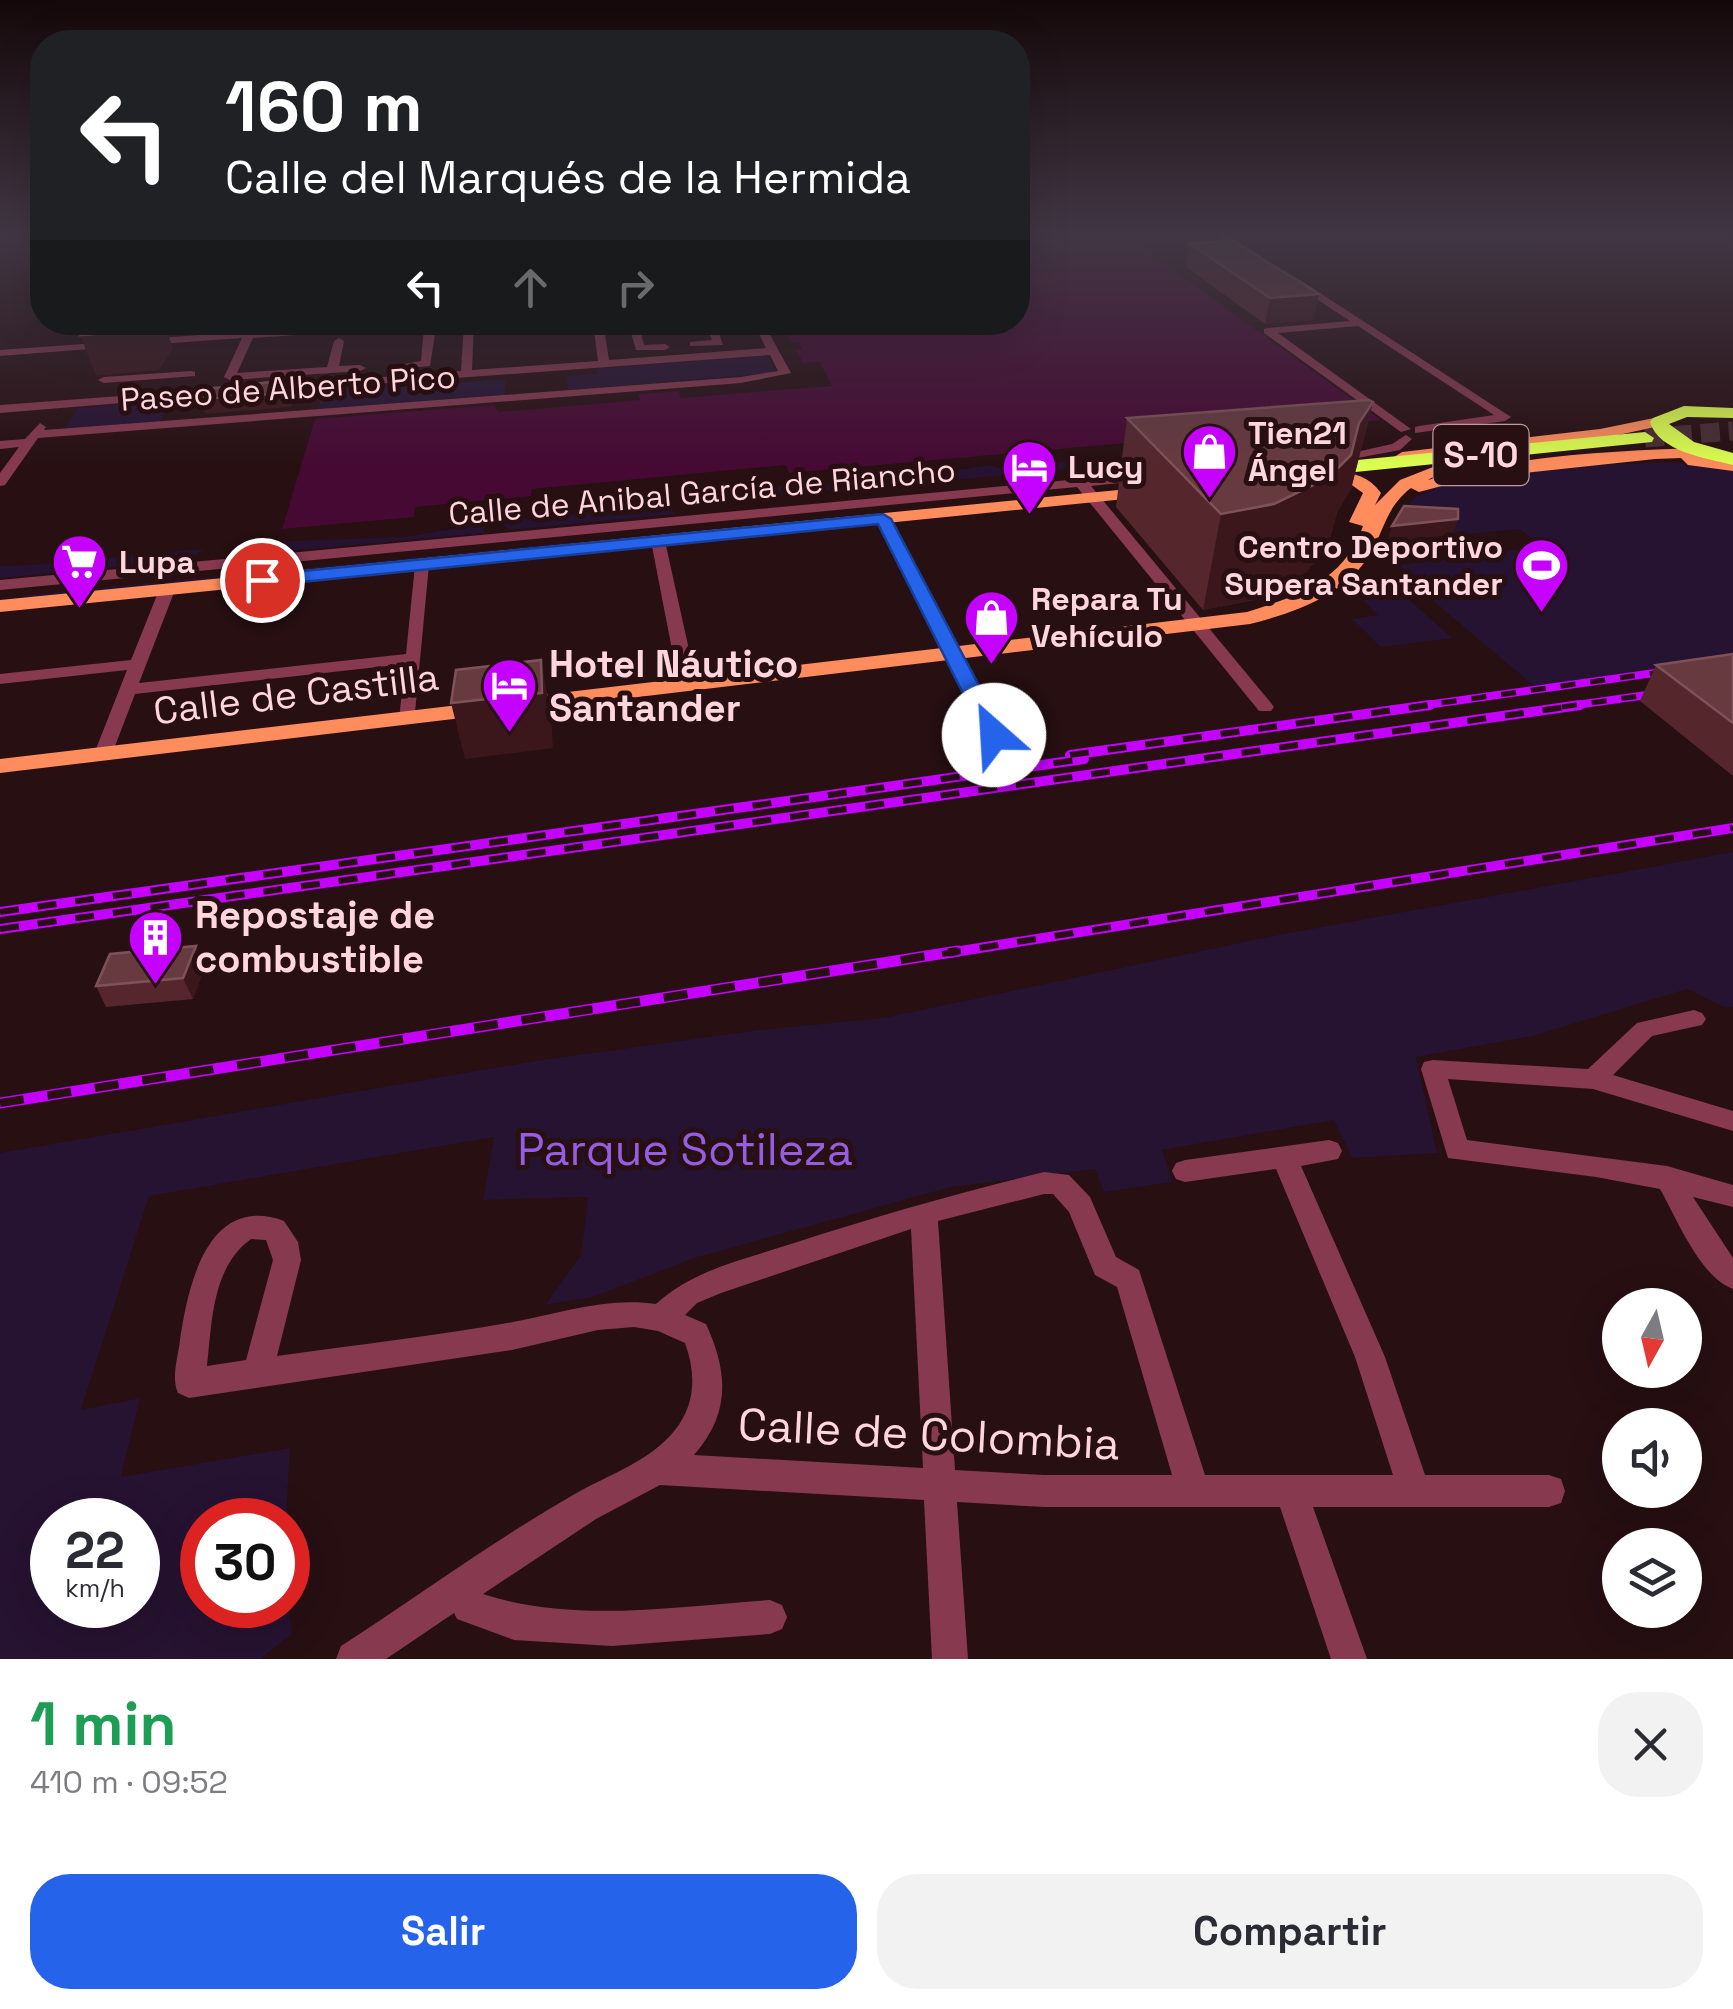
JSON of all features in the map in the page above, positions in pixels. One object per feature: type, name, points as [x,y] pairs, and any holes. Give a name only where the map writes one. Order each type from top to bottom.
[{"type":"highway","points":[[1729,412],[1684,411],[1660,422],[1662,431],[1672,438],[1733,462]]},
{"type":"highway","name":"S-10","points":[[1304,471],[1654,442],[1433,472]]},
{"type":"main road","points":[[1304,471],[1600,434],[1660,422]]},
{"type":"main road","points":[[1387,501],[1449,477],[1707,453]]},
{"type":"main road","points":[[1608,460],[1676,458],[1733,462]]},
{"type":"main road","points":[[1304,471],[1346,478],[1368,485],[1372,492],[1343,573]]},
{"type":"main road","points":[[1387,501],[1407,481],[1433,472]]},
{"type":"main road","points":[[0,606],[421,570],[662,535],[883,519],[1087,491],[1130,494],[1172,490]]},
{"type":"main road","name":"Calle de Castilla","points":[[0,766],[1250,618],[1294,604],[1343,573],[1359,558],[1387,501]]},
{"type":"street","points":[[1347,313],[1505,417]]},
{"type":"street","points":[[1362,323],[1268,330],[1410,433]]},
{"type":"street","points":[[0,353],[238,335]]},
{"type":"street","points":[[248,335],[230,377],[426,364],[429,335]]},
{"type":"street","points":[[242,348],[378,335]]},
{"type":"street","points":[[466,374],[468,335]]},
{"type":"street","points":[[604,364],[601,337],[608,335]]},
{"type":"street","points":[[636,335],[640,348],[719,342],[716,335]]},
{"type":"street","points":[[0,409],[774,352],[765,335]]},
{"type":"street","points":[[182,395],[206,338]]},
{"type":"street","points":[[332,370],[339,341]]},
{"type":"street","name":"Paseo de Alberto Pico","points":[[0,445],[302,415],[758,379],[786,373],[774,352]]},
{"type":"street","points":[[104,380],[195,365]]},
{"type":"street","points":[[302,415],[311,386]]},
{"type":"street","points":[[0,482],[56,405]]},
{"type":"street","points":[[1304,471],[1386,450],[1410,433],[1505,417]]},
{"type":"street","points":[[1432,440],[1501,426],[1505,417]]},
{"type":"street","name":"Calle de Anibal García de Riancho","points":[[0,584],[662,535],[1087,491],[1155,476]]},
{"type":"street","points":[[1087,491],[1265,707]]},
{"type":"street","points":[[883,519],[956,654],[994,735]]},
{"type":"street","points":[[662,535],[688,686]]},
{"type":"street","points":[[408,719],[421,570]]},
{"type":"street","points":[[103,754],[167,590]]},
{"type":"street","points":[[129,689],[413,658]]},
{"type":"street","points":[[0,679],[138,664]]},
{"type":"street","points":[[1593,1079],[1645,1029],[1694,1019]]},
{"type":"street","points":[[1733,1121],[1593,1079],[1433,1069],[1457,1150],[1580,1161],[1667,1177],[1733,1196]]},
{"type":"street","points":[[1186,1171],[1329,1151]]},
{"type":"street","points":[[1284,1157],[1370,1357],[1414,1492]]},
{"type":"street","points":[[1667,1177],[1718,1263],[1733,1276]]},
{"type":"street","name":"Calle de Colombia","points":[[924,1213],[1044,1183],[1060,1183],[1080,1205],[1105,1266],[1129,1279],[1194,1492]]},
{"type":"street","points":[[661,1318],[687,1294],[714,1282],[924,1213],[950,1659]]},
{"type":"street","points":[[258,1373],[287,1260],[284,1242],[274,1229],[248,1227],[233,1234],[210,1262],[189,1383],[258,1373],[512,1336],[598,1317],[634,1314],[661,1318],[696,1334],[705,1357],[710,1400],[688,1439],[658,1469],[584,1507],[354,1659]]},
{"type":"street","name":"Calle de Colombia","points":[[658,1469],[1044,1491],[1549,1491]]},
{"type":"street","points":[[1290,1490],[1349,1659]]},
{"type":"street","points":[[459,1588],[469,1607],[514,1622],[612,1628],[770,1617]]},
{"type":"green space","points":[[770,358],[774,373],[568,390],[567,376],[597,374],[597,369]]},
{"type":"green space","points":[[505,379],[505,395],[317,410],[322,393]]},
{"type":"green space","points":[[170,401],[159,423],[63,431],[78,408]]},
{"type":"green space","points":[[1070,461],[1082,468],[920,483],[911,478],[988,465],[1009,470]]},
{"type":"green space","points":[[1670,462],[1733,470],[1733,657],[1534,686],[1400,573],[1403,569],[1399,565],[1542,546],[1520,529],[1437,537],[1421,523],[1403,516],[1414,499],[1437,486],[1538,469]]},
{"type":"green space","points":[[881,477],[900,484],[706,503],[718,489],[820,485]]},
{"type":"green space","points":[[669,506],[676,514],[510,530],[498,522]]},
{"type":"green space","points":[[481,524],[485,533],[221,557],[287,541],[405,537]]},
{"type":"green space","points":[[574,544],[26,598],[28,595]]},
{"type":"green space","points":[[205,549],[185,561],[0,578],[0,566]]},
{"type":"green space","points":[[1404,595],[1452,638],[1381,647],[1352,619],[1378,615],[1363,600]]},
{"type":"green space","name":"Parque Sotileza","points":[[1733,852],[1733,1007],[1724,1007],[1687,989],[1533,1036],[1416,1057],[1437,1153],[1352,1158],[1334,1120],[1162,1150],[1172,1182],[1104,1192],[1095,1169],[951,1187],[694,1258],[593,1297],[545,1305],[581,1255],[588,1197],[483,1200],[494,1137],[149,1196],[81,1410],[140,1398],[121,1477],[290,1448],[287,1498],[180,1498],[180,1628],[291,1628],[292,1634],[260,1659],[0,1659],[0,1153],[535,1061],[759,1030],[883,1018],[1278,935]]},
{"type":"shaded area","points":[[1030,313],[1233,313],[1381,420],[789,473],[786,465],[532,489],[531,496],[415,507],[414,517],[282,529],[315,419],[494,405],[498,412],[640,400],[638,394],[679,391],[680,398],[832,386],[820,362],[803,363],[796,350],[802,349],[798,342],[792,343],[787,335],[1030,335]]},
{"type":"building","points":[[291,380],[287,393],[200,399],[205,389]]},
{"type":"building","points":[[1373,402],[1359,423],[1351,455],[1328,478],[1274,504],[1221,514],[1127,418]]},
{"type":"building","points":[[1404,506],[1458,509],[1458,519],[1392,526]]},
{"type":"building","points":[[1733,654],[1733,723],[1656,665]]},
{"type":"building","points":[[541,660],[542,693],[451,703],[456,670]]},
{"type":"building","points":[[196,946],[183,978],[96,986],[110,954]]},
{"type":"tunnel","points":[[1645,438],[1733,431]]},
{"type":"railway","points":[[1412,707],[1733,662]]},
{"type":"railway","points":[[1562,707],[1668,692]]},
{"type":"railway","points":[[1070,755],[1430,705]]},
{"type":"railway","points":[[0,929],[1580,705]]},
{"type":"railway","points":[[0,912],[1084,759]]},
{"type":"railway","points":[[942,954],[1733,828]]},
{"type":"railway","points":[[0,1103],[958,951]]},
{"type":"place","name":"Tien21 Ángel","points":[[1209,500]]},
{"type":"place","name":"Lucy","points":[[1029,516]]},
{"type":"place","name":"Lupa","points":[[80,611]]},
{"type":"place","name":"Centro Deportivo Supera Santander","points":[[1542,614]]},
{"type":"place","name":"Repara Tu Vehículo","points":[[992,666]]},
{"type":"place","name":"Hotel Náutico Santander","points":[[510,735]]},
{"type":"place","name":"Repostaje de combustible","points":[[156,986]]},
{"type":"route","points":[[262,580],[883,519],[950,642],[994,735]]}]
